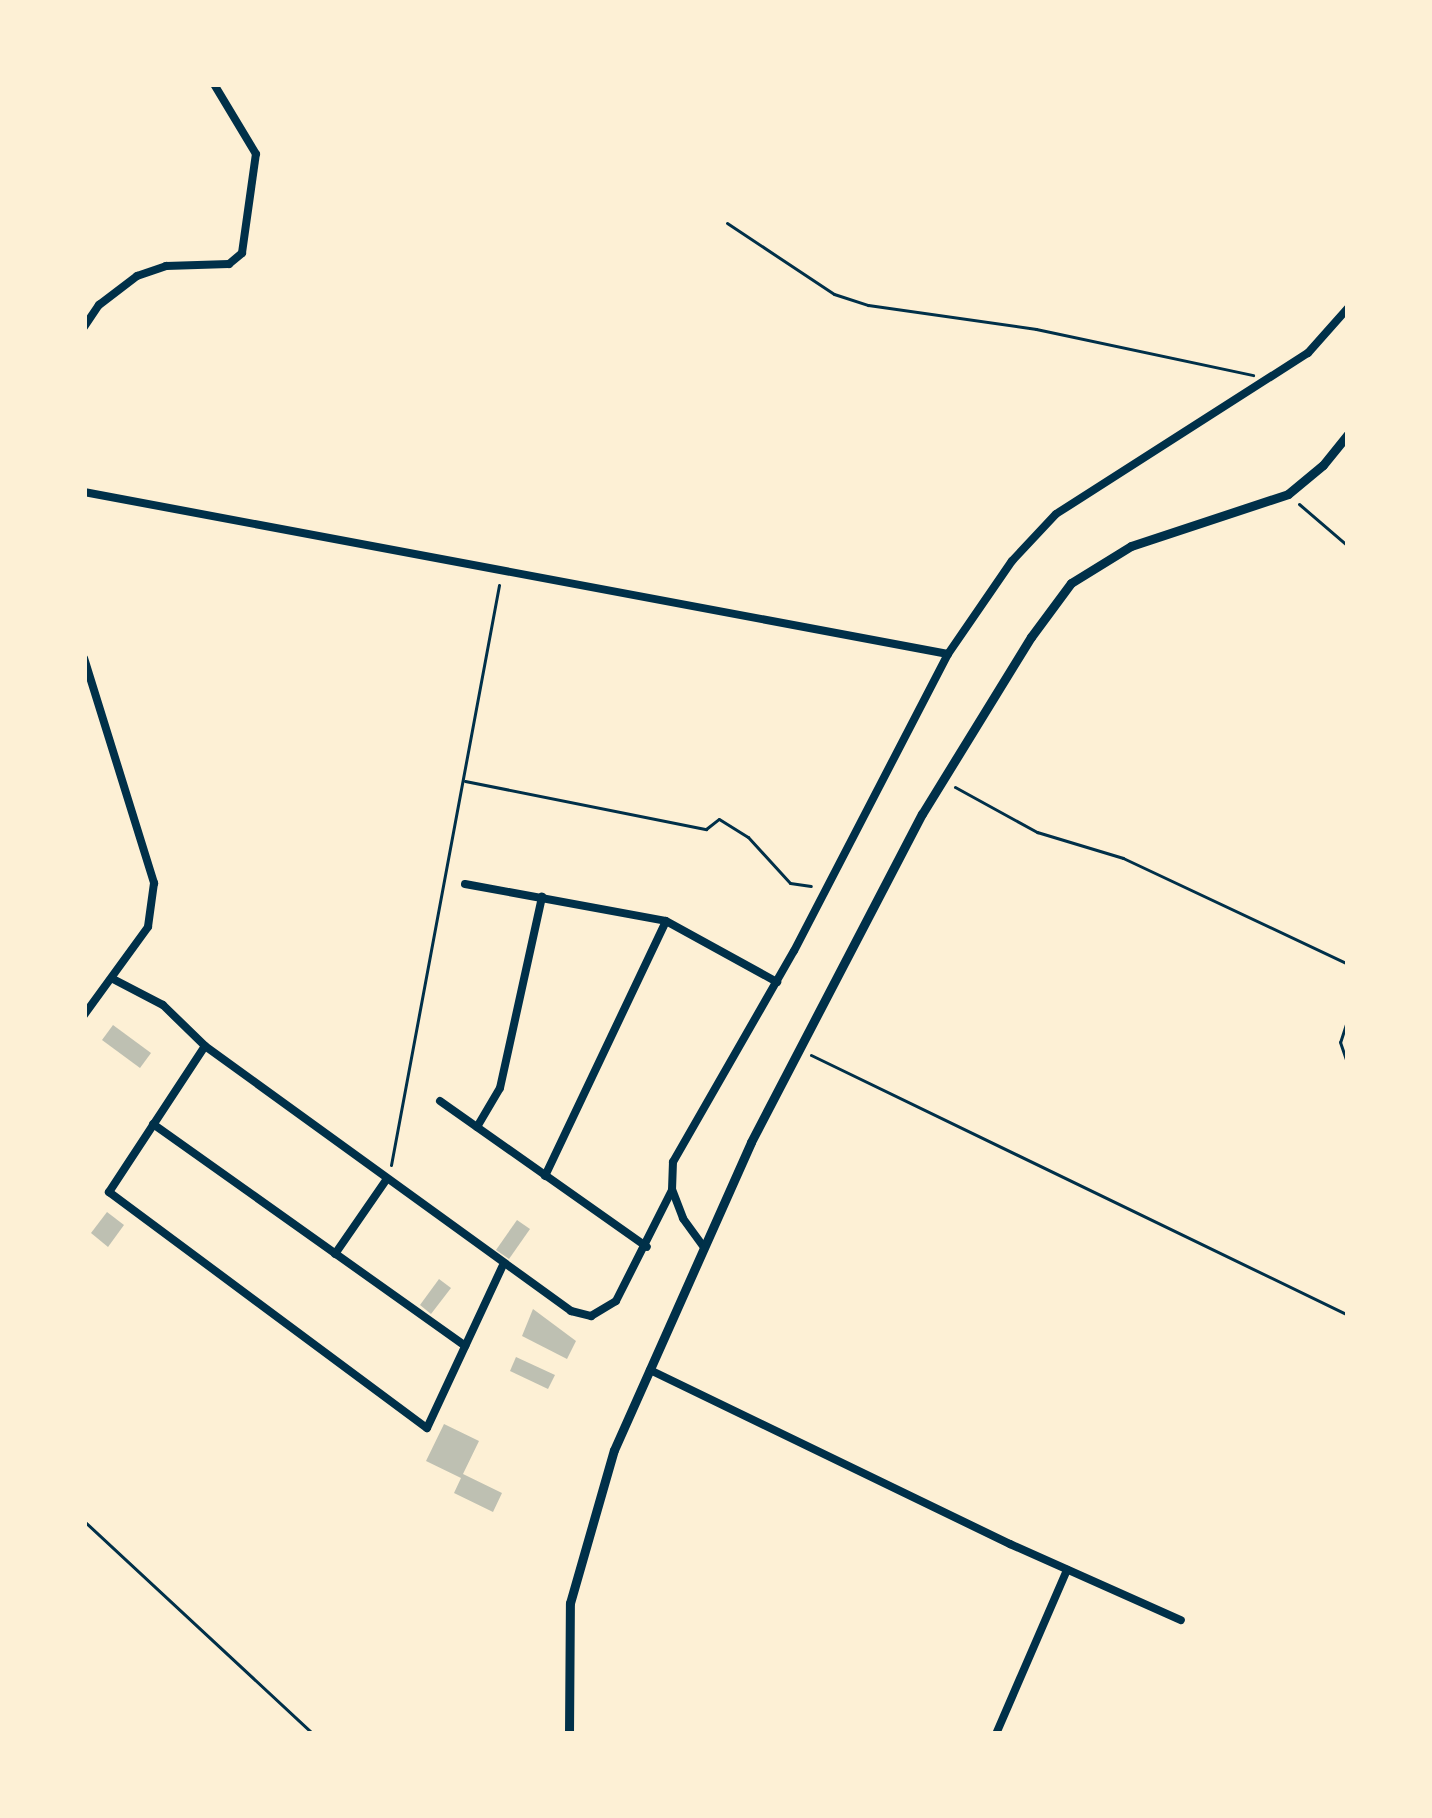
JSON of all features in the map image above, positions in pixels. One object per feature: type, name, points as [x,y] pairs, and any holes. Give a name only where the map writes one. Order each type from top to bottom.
[{"type":"street","points":[[84,327],[100,305],[137,276],[166,266],[229,264],[242,253],[256,154],[214,84]]},
{"type":"street","points":[[112,980],[163,1005],[205,1046],[502,1267],[571,1311],[591,1316],[616,1301],[647,1247],[672,1190],[673,1162],[681,1145],[826,892],[890,758],[948,654],[1012,561],[1056,514],[1308,353],[1348,308]]},
{"type":"street","points":[[569,1734],[570,1603],[614,1450],[704,1246],[799,1049],[943,780],[1031,637],[1071,583],[1098,562],[1131,547],[1288,494],[1323,465],[1348,434]]},
{"type":"street","points":[[84,492],[948,654]]},
{"type":"street","points":[[84,658],[154,883],[148,927],[84,1015]]},
{"type":"street","points":[[465,884],[667,921],[777,982]]},
{"type":"street","points":[[477,1127],[500,1088],[542,897]]},
{"type":"street","points":[[545,1176],[667,921]]},
{"type":"street","points":[[205,1046],[109,1192],[427,1428],[502,1267]]},
{"type":"street","points":[[440,1101],[647,1247]]},
{"type":"street","points":[[153,1124],[465,1346]]},
{"type":"street","points":[[335,1254],[386,1180]]},
{"type":"street","points":[[672,1190],[682,1218],[704,1246]]},
{"type":"street","points":[[650,1370],[1181,1620]]},
{"type":"street","points":[[996,1734],[1067,1570]]},
{"type":"path","points":[[727,223],[834,294],[868,305],[1036,329],[1250,373],[1262,385]]},
{"type":"path","points":[[1288,494],[1348,546]]},
{"type":"path","points":[[386,1180],[502,571]]},
{"type":"path","points":[[464,780],[706,829],[719,819],[748,837],[790,883],[826,892]]},
{"type":"path","points":[[943,780],[1037,832],[1123,857],[1348,964]]},
{"type":"path","points":[[1348,1018],[1340,1042],[1348,1065]]},
{"type":"path","points":[[799,1049],[1348,1316]]},
{"type":"path","points":[[84,1521],[313,1734]]},
{"type":"building","points":[[113,1025],[151,1053],[140,1068],[102,1040]]},
{"type":"building","points":[[107,1212],[124,1225],[108,1247],[91,1233]]},
{"type":"building","points":[[517,1220],[530,1229],[509,1259],[496,1250]]},
{"type":"building","points":[[439,1279],[451,1288],[431,1314],[420,1305]]},
{"type":"building","points":[[533,1309],[576,1341],[567,1359],[522,1336]]},
{"type":"building","points":[[516,1357],[555,1375],[548,1389],[510,1371]]},
{"type":"building","points":[[444,1424],[479,1441],[463,1474],[502,1493],[493,1512],[454,1493],[461,1478],[426,1461]]}]
